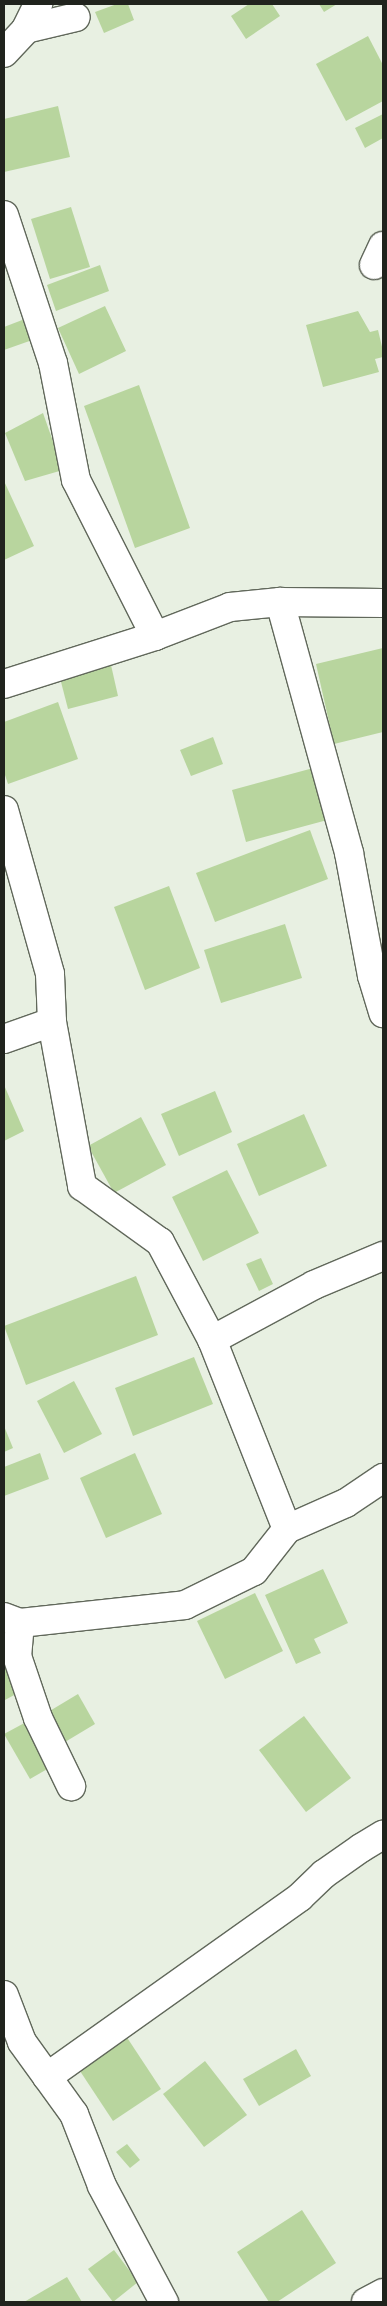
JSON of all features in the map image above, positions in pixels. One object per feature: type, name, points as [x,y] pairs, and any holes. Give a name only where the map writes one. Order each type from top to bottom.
[{"type":"street","points":[[4,53],[26,29],[38,4]]},
{"type":"street","points":[[26,29],[76,17]]},
{"type":"street","points":[[4,215],[53,363],[76,480],[155,636]]},
{"type":"street","points":[[280,602],[349,853],[372,976],[383,1014]]},
{"type":"street","points":[[4,684],[155,636],[230,607],[280,602],[383,603]]},
{"type":"street","points":[[4,810],[50,974],[52,1022],[82,1186],[160,1242],[212,1340],[287,1529]]},
{"type":"street","points":[[4,1039],[52,1022]]},
{"type":"street","points":[[212,1340],[314,1285],[383,1256]]},
{"type":"street","points":[[72,1786],[38,1718],[17,1656],[12,1620],[185,1605],[254,1571],[287,1529],[346,1504],[383,1478]]},
{"type":"street","points":[[47,2077],[300,1897],[339,1863],[383,1835]]},
{"type":"street","points":[[4,1995],[22,2042],[74,2114],[102,2186],[164,2302]]},
{"type":"street","points":[[366,2302],[383,2293]]},
{"type":"building","points":[[117,4],[128,4],[134,20],[104,33],[95,12]]},
{"type":"building","points":[[249,4],[272,4],[280,16],[246,39],[231,16]]},
{"type":"building","points":[[319,4],[337,4],[324,12]]},
{"type":"building","points":[[368,36],[383,65],[383,101],[346,121],[316,64]]},
{"type":"building","points":[[58,106],[70,157],[4,172],[4,119]]},
{"type":"building","points":[[383,114],[383,138],[365,148],[355,128]]},
{"type":"building","points":[[71,207],[90,267],[50,279],[31,219]]},
{"type":"building","points":[[100,265],[109,291],[56,311],[47,285]]},
{"type":"building","points":[[105,306],[126,351],[79,374],[58,328]]},
{"type":"building","points":[[358,311],[370,332],[378,330],[383,351],[383,357],[375,359],[379,372],[323,387],[306,325]]},
{"type":"building","points":[[30,317],[38,338],[4,350],[4,327]]},
{"type":"building","points":[[139,385],[190,528],[135,548],[84,406]]},
{"type":"building","points":[[43,413],[63,470],[25,481],[5,433]]},
{"type":"building","points":[[4,481],[34,546],[4,560]]},
{"type":"building","points":[[383,648],[383,732],[334,744],[316,664]]},
{"type":"building","points":[[111,665],[118,696],[68,709],[60,678]]},
{"type":"building","points":[[58,702],[78,759],[8,784],[4,772],[4,722]]},
{"type":"building","points":[[213,737],[223,764],[191,776],[180,750]]},
{"type":"building","points":[[317,767],[331,819],[246,842],[232,790]]},
{"type":"building","points":[[310,830],[328,879],[215,922],[196,873]]},
{"type":"building","points":[[169,886],[200,968],[145,990],[114,907]]},
{"type":"building","points":[[285,924],[302,978],[221,1003],[204,950]]},
{"type":"building","points":[[4,1085],[24,1131],[4,1141]]},
{"type":"building","points":[[215,1091],[232,1132],[179,1156],[161,1114]]},
{"type":"building","points":[[304,1114],[327,1166],[259,1196],[237,1144]]},
{"type":"building","points":[[141,1117],[166,1165],[114,1193],[88,1146]]},
{"type":"building","points":[[227,1170],[259,1233],[203,1261],[172,1197]]},
{"type":"building","points":[[261,1258],[273,1284],[259,1291],[246,1264]]},
{"type":"building","points":[[136,1276],[158,1335],[26,1385],[4,1326]]},
{"type":"building","points":[[194,1357],[213,1404],[133,1436],[115,1388]]},
{"type":"building","points":[[74,1381],[102,1434],[64,1453],[37,1401]]},
{"type":"building","points":[[4,1426],[13,1448],[4,1452]]},
{"type":"building","points":[[40,1453],[49,1479],[4,1496],[4,1467]]},
{"type":"building","points":[[135,1453],[162,1514],[106,1538],[80,1478]]},
{"type":"building","points":[[323,1569],[348,1623],[314,1639],[321,1653],[296,1664],[265,1595]]},
{"type":"building","points":[[255,1593],[283,1651],[225,1679],[197,1621]]},
{"type":"building","points":[[11,1660],[27,1688],[5,1700],[4,1664]]},
{"type":"building","points":[[78,1694],[95,1724],[65,1742],[48,1712]]},
{"type":"building","points":[[304,1716],[351,1778],[306,1812],[259,1750]]},
{"type":"building","points":[[30,1720],[56,1764],[30,1779],[4,1734]]},
{"type":"building","points":[[126,2036],[161,2089],[113,2121],[78,2068]]},
{"type":"building","points":[[296,2049],[311,2076],[259,2106],[243,2079]]},
{"type":"building","points":[[205,2061],[247,2115],[204,2147],[163,2094]]},
{"type":"building","points":[[127,2144],[140,2160],[130,2168],[116,2152]]},
{"type":"building","points":[[302,2210],[336,2263],[277,2302],[269,2302],[237,2252]]},
{"type":"building","points":[[114,2250],[138,2282],[113,2302],[88,2269]]},
{"type":"building","points":[[67,2277],[82,2302],[24,2302]]}]
